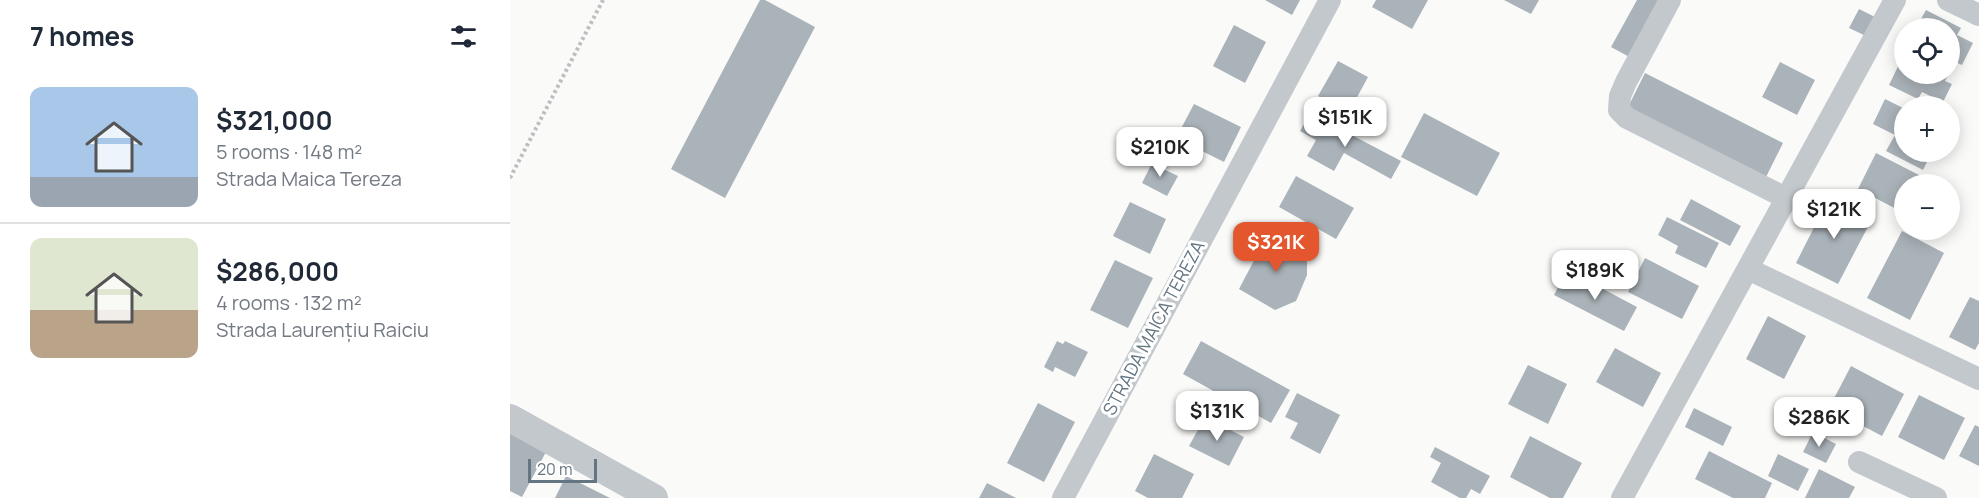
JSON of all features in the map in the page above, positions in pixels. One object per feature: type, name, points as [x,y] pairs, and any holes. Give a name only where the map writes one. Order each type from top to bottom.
[{"type":"street","name":"STRADA MAICA TEREZA","points":[[1063,498],[1330,0]]},
{"type":"street","points":[[1670,0],[1626,82],[1620,96],[1618,110],[1627,118],[1786,198]]},
{"type":"street","points":[[1622,498],[1895,0]]},
{"type":"street","points":[[1948,0],[1979,15]]},
{"type":"street","points":[[1748,269],[1979,380]]},
{"type":"street","points":[[510,418],[642,495]]},
{"type":"street","points":[[1860,462],[1936,498]]},
{"type":"path","points":[[510,178],[603,0]]},
{"type":"building","points":[[760,0],[765,0],[815,27],[725,198],[671,169]]},
{"type":"building","points":[[1265,0],[1300,0],[1292,15]]},
{"type":"building","points":[[1376,0],[1428,0],[1412,29],[1372,7]]},
{"type":"building","points":[[1504,0],[1539,0],[1531,14]]},
{"type":"building","points":[[1637,0],[1667,0],[1635,60],[1611,47]]},
{"type":"building","points":[[1859,9],[1875,17],[1866,36],[1849,28]]},
{"type":"building","points":[[1926,10],[1942,18],[1922,18]]},
{"type":"building","points":[[1234,25],[1266,42],[1245,83],[1213,66]]},
{"type":"building","points":[[1960,36],[1973,43],[1962,65],[1960,64]]},
{"type":"building","points":[[1338,61],[1368,77],[1349,112],[1318,96]]},
{"type":"building","points":[[1780,62],[1815,80],[1797,115],[1762,97]]},
{"type":"building","points":[[1645,73],[1783,143],[1764,181],[1626,111]]},
{"type":"building","points":[[1894,75],[1894,84],[1952,84],[1946,96],[1930,96],[1922,92],[1920,96],[1912,96],[1889,85]]},
{"type":"building","points":[[1885,99],[1894,104],[1894,134],[1873,124]]},
{"type":"building","points":[[1194,104],[1241,127],[1224,162],[1176,138]]},
{"type":"building","points":[[1310,113],[1401,161],[1391,179],[1344,153],[1334,171],[1307,156],[1316,140],[1300,131]]},
{"type":"building","points":[[1424,113],[1500,153],[1477,196],[1401,157]]},
{"type":"building","points":[[1894,137],[1894,155],[1886,151]]},
{"type":"building","points":[[1876,153],[1917,174],[1894,174],[1894,208],[1858,189]]},
{"type":"building","points":[[1154,159],[1165,165],[1163,169],[1178,176],[1167,196],[1142,183]]},
{"type":"building","points":[[1907,162],[1927,162],[1923,170]]},
{"type":"building","points":[[1296,176],[1354,208],[1336,239],[1279,207]]},
{"type":"building","points":[[1830,196],[1873,217],[1838,284],[1796,263]]},
{"type":"building","points":[[1691,199],[1741,226],[1730,246],[1680,220]]},
{"type":"building","points":[[1130,202],[1166,219],[1150,254],[1113,236]]},
{"type":"building","points":[[1667,217],[1719,243],[1706,268],[1675,253],[1678,246],[1658,235]]},
{"type":"building","points":[[1270,230],[1296,244],[1307,262],[1307,275],[1296,301],[1275,310],[1239,289]]},
{"type":"building","points":[[1897,240],[1919,240],[1944,253],[1910,320],[1867,298]]},
{"type":"building","points":[[1645,258],[1699,286],[1682,319],[1628,292]]},
{"type":"building","points":[[1115,260],[1153,278],[1128,328],[1090,310]]},
{"type":"building","points":[[1567,270],[1637,307],[1624,331],[1554,295]]},
{"type":"building","points":[[1970,297],[1979,301],[1979,343],[1975,350],[1949,337]]},
{"type":"building","points":[[1768,316],[1806,336],[1784,379],[1746,359]]},
{"type":"building","points":[[1057,341],[1063,344],[1065,341],[1088,352],[1075,377],[1055,367],[1053,372],[1044,367]]},
{"type":"building","points":[[1201,341],[1290,390],[1271,423],[1183,374]]},
{"type":"building","points":[[1615,348],[1661,373],[1643,407],[1596,382]]},
{"type":"building","points":[[1528,365],[1567,384],[1548,424],[1508,404]]},
{"type":"building","points":[[1851,366],[1904,394],[1882,436],[1829,408]]},
{"type":"building","points":[[1297,393],[1340,415],[1320,454],[1290,438],[1298,423],[1285,417]]},
{"type":"building","points":[[1919,395],[1965,418],[1944,460],[1898,437]]},
{"type":"building","points":[[1038,403],[1075,422],[1044,482],[1007,463]]},
{"type":"building","points":[[1694,408],[1732,427],[1723,446],[1685,427]]},
{"type":"building","points":[[1205,417],[1244,437],[1229,466],[1189,446]]},
{"type":"building","points":[[1975,425],[1979,427],[1979,466],[1959,456]]},
{"type":"building","points":[[510,430],[547,450],[522,497],[510,491]]},
{"type":"building","points":[[1813,432],[1836,444],[1826,463],[1803,452]]},
{"type":"building","points":[[1530,436],[1582,463],[1563,498],[1550,498],[1510,477]]},
{"type":"building","points":[[1435,447],[1490,476],[1480,494],[1471,489],[1466,498],[1460,498],[1431,482],[1441,463],[1430,457]]},
{"type":"building","points":[[1709,451],[1772,483],[1765,498],[1733,498],[1695,479]]},
{"type":"building","points":[[1154,454],[1194,474],[1182,498],[1148,498],[1135,491]]},
{"type":"building","points":[[1778,454],[1809,469],[1798,491],[1768,476]]},
{"type":"building","points":[[1819,469],[1855,487],[1849,498],[1805,498]]},
{"type":"building","points":[[566,476],[610,498],[555,498]]},
{"type":"building","points":[[987,483],[1016,498],[979,498]]}]
